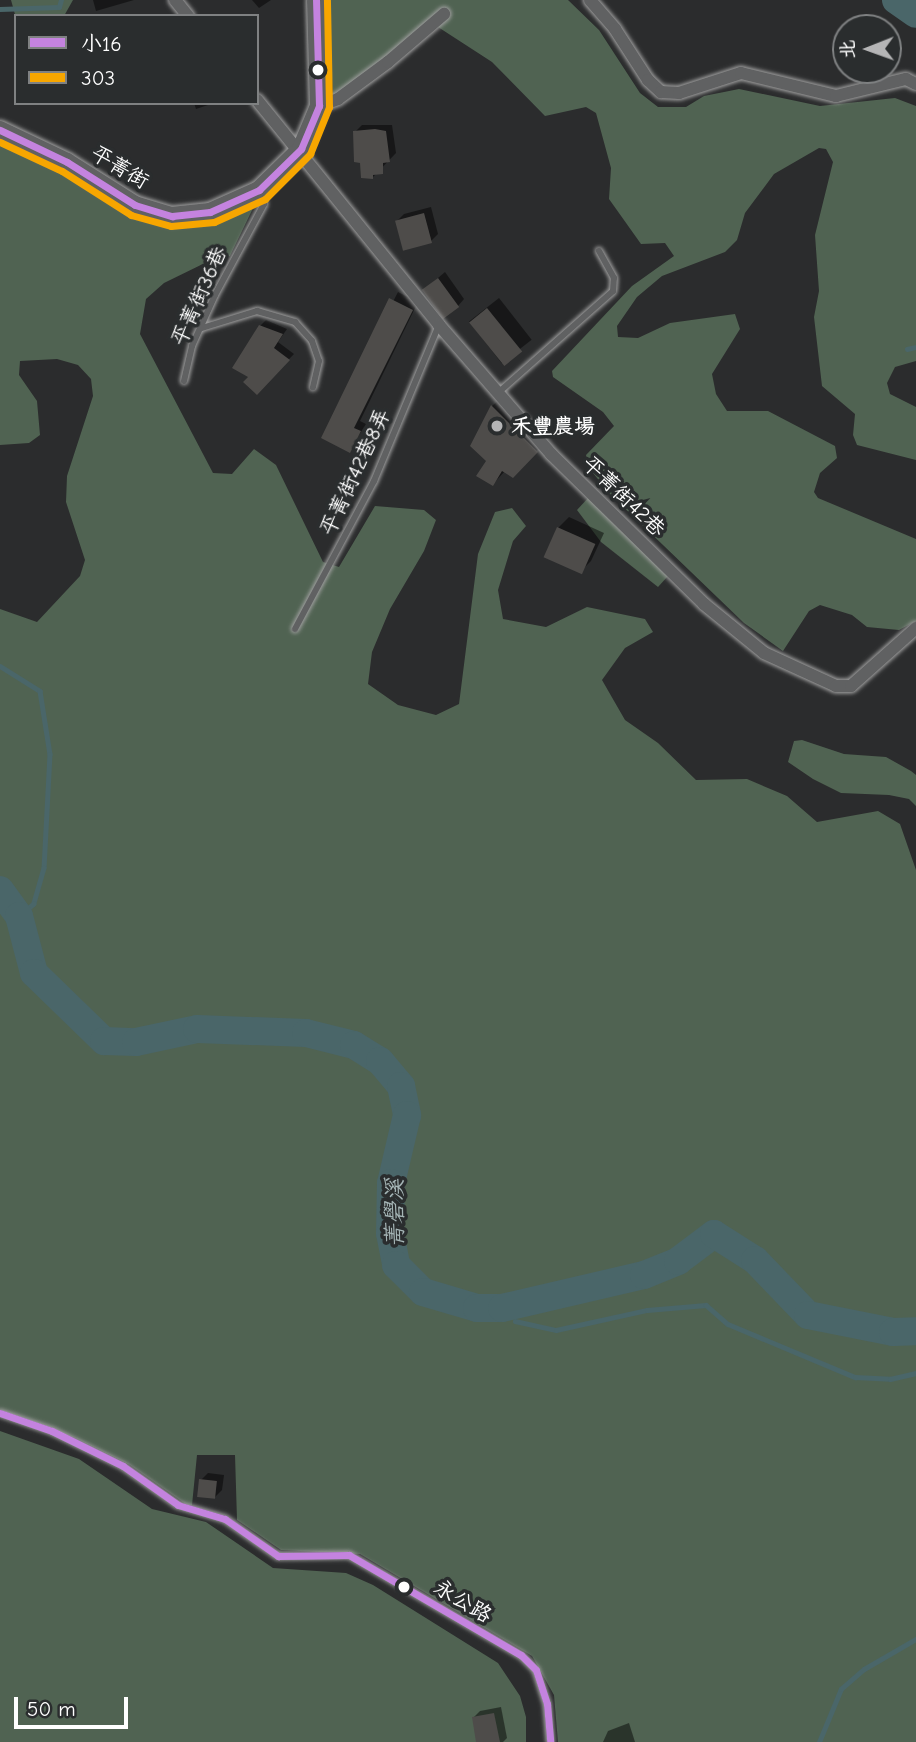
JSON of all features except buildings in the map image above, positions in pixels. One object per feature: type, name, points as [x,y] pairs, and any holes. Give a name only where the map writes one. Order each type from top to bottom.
[{"type":"street","points":[[175,0],[186,14]]},
{"type":"street","name":"平菁街","points":[[0,130],[67,162],[135,205],[172,216],[210,212],[259,190],[301,149],[319,106],[316,0]]},
{"type":"street","points":[[590,0],[615,29],[648,80],[662,92],[679,93],[741,73],[836,96],[906,79],[916,85]]},
{"type":"street","points":[[319,106],[338,99],[388,62],[444,14]]},
{"type":"street","name":"平菁街42巷","points":[[259,102],[301,149],[439,325],[551,454],[704,604],[764,653],[836,686],[851,686],[916,628]]},
{"type":"lane","name":"平菁街36巷","points":[[184,381],[202,328],[264,204],[259,190]]},
{"type":"lane","points":[[497,393],[613,291],[614,278],[598,251]]},
{"type":"lane","points":[[202,328],[257,312],[295,322],[312,341],[319,361],[313,387]]},
{"type":"lane","name":"平菁街42巷8弄","points":[[295,629],[374,481],[439,325]]},
{"type":"lane","name":"永公路","points":[[0,1413],[52,1431],[122,1466],[178,1505],[225,1518],[278,1556],[349,1555],[521,1655],[536,1670],[547,1704],[550,1742]]},
{"type":"green space","points":[[11,0],[73,0],[65,14],[15,14]]},
{"type":"green space","points":[[328,0],[568,0],[599,30],[640,93],[658,107],[686,107],[704,96],[739,89],[820,106],[895,98],[916,106],[916,361],[895,367],[887,383],[890,394],[916,407],[916,460],[857,445],[853,435],[855,414],[822,386],[814,317],[819,291],[815,235],[833,162],[826,149],[819,148],[774,174],[745,213],[737,240],[725,252],[662,276],[637,297],[617,326],[618,337],[638,338],[670,323],[735,314],[740,329],[712,374],[716,394],[727,411],[768,411],[835,446],[837,458],[820,473],[814,492],[818,498],[916,539],[916,621],[899,630],[867,627],[852,615],[820,605],[809,611],[783,651],[744,623],[610,494],[589,468],[586,455],[614,426],[603,412],[553,377],[552,371],[632,286],[674,256],[665,243],[641,244],[609,199],[611,168],[596,113],[586,107],[545,116],[492,62],[438,27],[333,97]]},
{"type":"green space","points":[[0,139],[29,149],[168,223],[200,222],[255,204],[230,256],[209,261],[164,283],[146,299],[140,334],[213,473],[232,474],[254,449],[276,465],[323,562],[339,567],[375,506],[424,510],[436,520],[424,551],[390,609],[372,652],[368,684],[398,705],[436,715],[459,704],[478,554],[495,512],[512,508],[526,526],[513,541],[498,590],[503,619],[546,627],[587,607],[645,619],[653,632],[625,648],[602,680],[625,720],[658,743],[696,780],[747,779],[787,796],[817,822],[878,811],[900,824],[916,870],[916,1742],[558,1742],[554,1695],[532,1656],[360,1554],[281,1550],[237,1520],[235,1455],[197,1455],[192,1505],[187,1505],[130,1465],[75,1438],[0,1410],[0,609],[37,622],[80,576],[85,560],[66,502],[67,476],[93,396],[91,379],[78,365],[57,359],[20,361],[19,375],[37,401],[40,435],[29,443],[0,445]]},
{"type":"green space","points":[[588,498],[668,576],[658,587],[601,542],[577,510]]},
{"type":"green space","points":[[802,740],[844,754],[886,757],[911,771],[916,775],[916,806],[909,799],[889,795],[841,793],[813,779],[788,762],[794,741]]},
{"type":"green space","points":[[0,1431],[79,1459],[152,1509],[206,1522],[273,1568],[346,1573],[373,1585],[498,1663],[520,1696],[526,1717],[526,1742],[0,1742]]},
{"type":"waterway","points":[[0,9],[59,7],[61,0]]},
{"type":"waterway","name":"菁礐溪","points":[[896,0],[916,14]]},
{"type":"waterway","name":"菁礐溪","points":[[905,7],[910,0]]},
{"type":"waterway","points":[[907,349],[916,347]]},
{"type":"waterway","points":[[0,666],[40,691],[50,754],[44,868],[34,904],[19,916]]},
{"type":"waterway","name":"菁礐溪","points":[[0,890],[19,916],[34,973],[104,1041],[136,1042],[197,1029],[306,1033],[354,1045],[380,1061],[401,1086],[407,1115],[391,1183],[390,1233],[396,1265],[423,1292],[477,1308],[502,1308],[644,1275],[678,1261],[714,1234],[755,1260],[808,1315],[893,1332],[916,1331]]},
{"type":"waterway","points":[[515,1321],[556,1330],[647,1310],[706,1305],[728,1324],[855,1377],[890,1379],[916,1373]]},
{"type":"waterway","points":[[477,1308],[504,1317]]},
{"type":"waterway","points":[[819,1742],[841,1689],[864,1669],[916,1639]]},
{"type":"transit line","name":"小16","points":[[0,130],[67,162],[135,205],[172,216],[210,212],[259,190],[301,149],[319,106],[316,0]]},
{"type":"transit line","name":"303","points":[[0,142],[62,171],[131,215],[171,226],[214,222],[265,199],[310,154],[329,107],[327,0]]},
{"type":"transit line","name":"小16","points":[[0,1413],[52,1431],[123,1466],[178,1505],[225,1519],[278,1556],[349,1555],[521,1655],[536,1670],[547,1704],[550,1742]]},
{"type":"place","name":"禾豐農場","points":[[497,426]]}]
